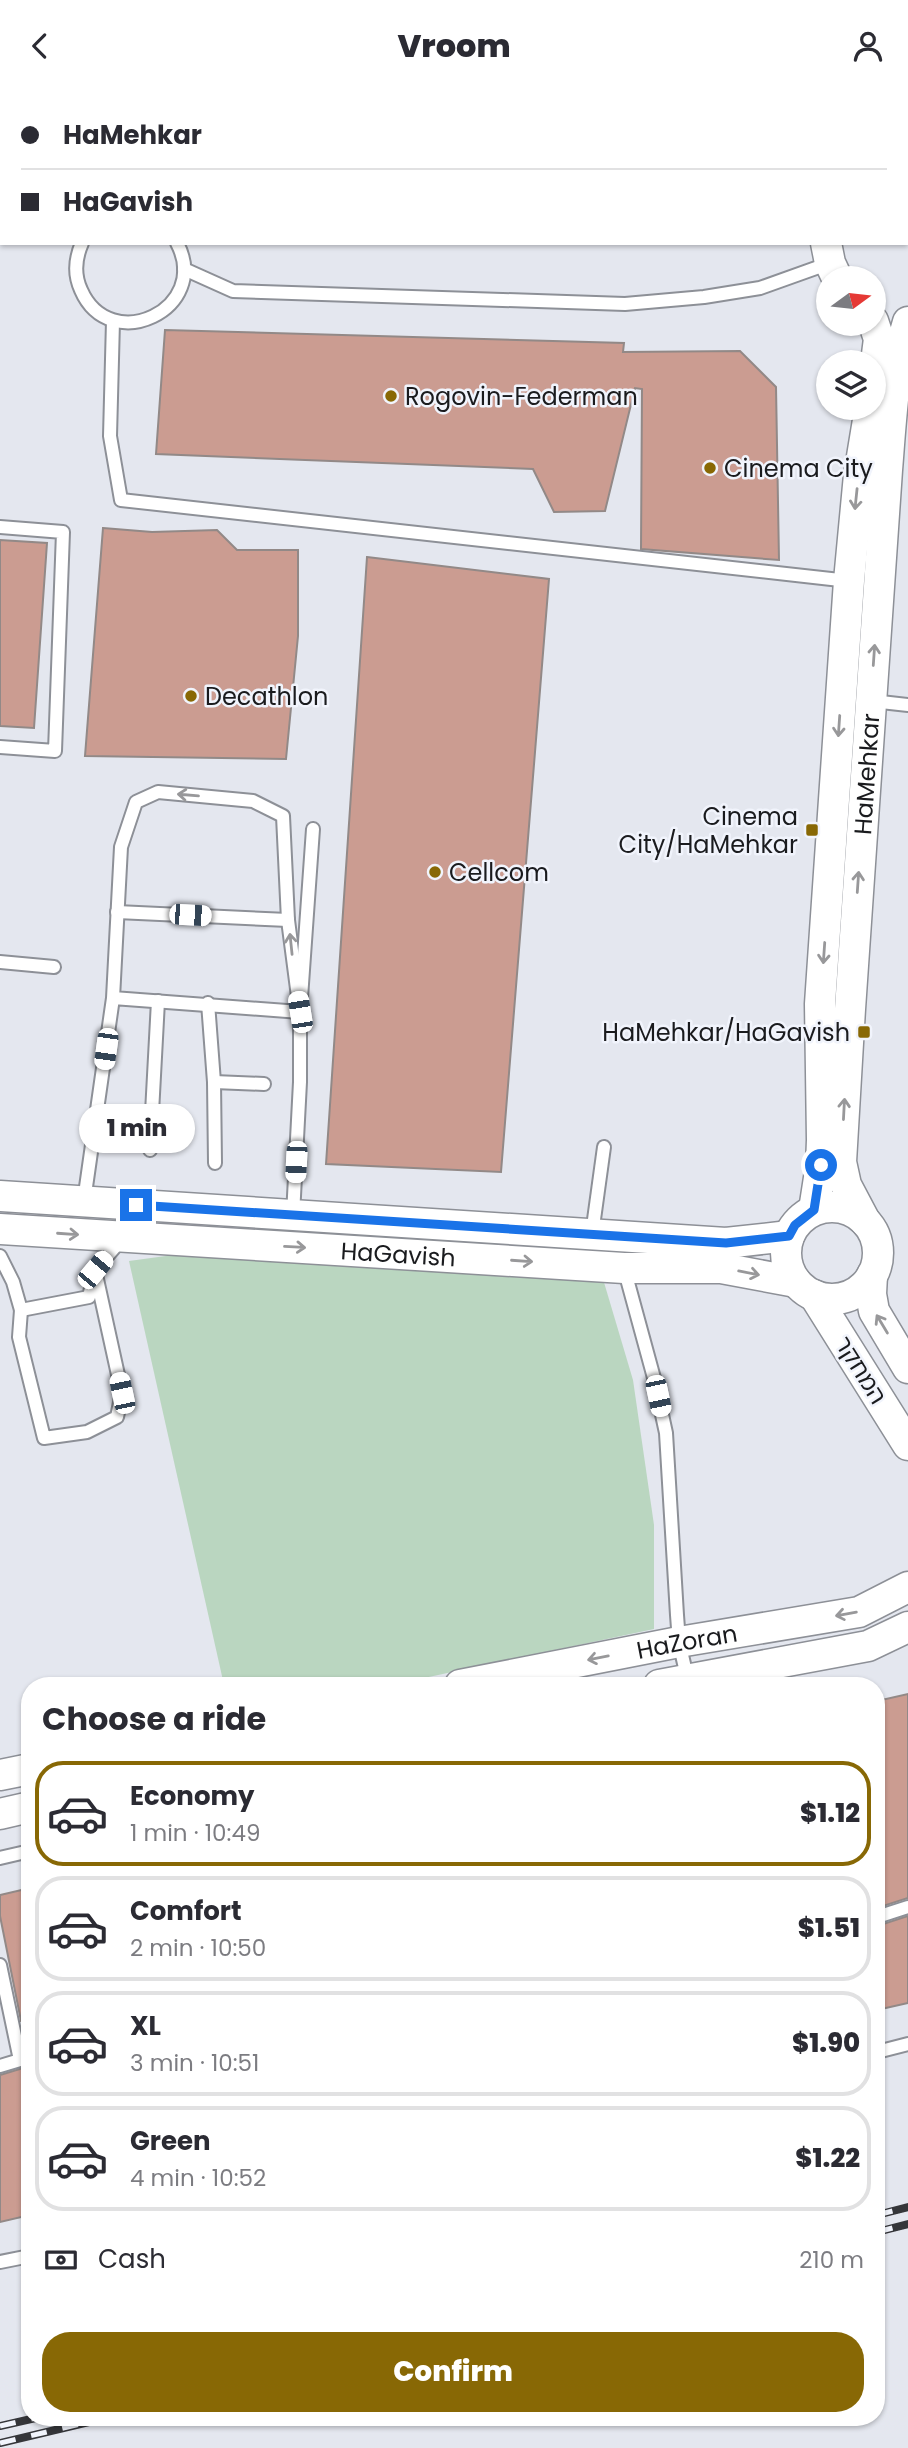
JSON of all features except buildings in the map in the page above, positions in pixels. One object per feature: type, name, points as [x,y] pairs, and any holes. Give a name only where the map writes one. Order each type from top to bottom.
[{"type":"street","points":[[886,308],[908,307]]},
{"type":"street","name":"HaMehkar","points":[[865,1221],[846,1185],[841,1162],[892,413],[902,341],[908,323]]},
{"type":"street","name":"HaMehkar","points":[[814,1210],[822,1153],[820,1005],[849,581],[859,475],[868,420]]},
{"type":"street","name":"HaGavish","points":[[0,1196],[726,1243],[789,1236]]},
{"type":"street","points":[[872,1275],[852,1294],[840,1298],[826,1299],[805,1289],[790,1272],[787,1260],[789,1236],[795,1225],[814,1210],[826,1207],[854,1213],[865,1221],[873,1233],[877,1247],[871,1294],[874,1311],[908,1367]]},
{"type":"street","name":"HaGavish","points":[[0,1229],[624,1268],[721,1268],[805,1289]]},
{"type":"street","name":"המחקר","points":[[805,1289],[908,1445]]},
{"type":"street","name":"HaZoran","points":[[501,1677],[680,1642],[859,1612],[908,1587]]},
{"type":"street","name":"HaZoran","points":[[773,1677],[868,1646],[908,1627]]},
{"type":"street","points":[[0,1775],[21,1771]]},
{"type":"street","points":[[0,1814],[21,1809]]},
{"type":"lane","points":[[81,245],[76,263],[77,281],[84,298],[97,312],[113,321],[130,323],[147,320],[162,313],[178,293],[182,286],[184,269],[182,251],[178,245]]},
{"type":"lane","points":[[184,269],[233,291],[625,304],[704,297],[760,288],[831,261]]},
{"type":"lane","points":[[113,321],[110,436],[121,500],[849,581]]},
{"type":"lane","points":[[0,527],[63,532],[55,751],[0,747]]},
{"type":"lane","points":[[871,701],[908,705]]},
{"type":"lane","points":[[84,1202],[113,998],[121,847],[136,802],[158,792],[253,801],[282,816],[288,920],[300,1012]]},
{"type":"lane","points":[[293,1215],[300,1082],[300,1012],[313,829]]},
{"type":"lane","points":[[117,912],[288,920]]},
{"type":"lane","points":[[0,962],[54,967]]},
{"type":"lane","points":[[113,998],[208,1003],[300,1012]]},
{"type":"lane","points":[[150,1150],[158,1001]]},
{"type":"lane","points":[[208,1003],[214,1082],[215,1163]]},
{"type":"lane","points":[[214,1082],[264,1084]]},
{"type":"lane","points":[[592,1235],[604,1147]]},
{"type":"lane","points":[[21,1310],[89,1297],[95,1270],[123,1237]]},
{"type":"lane","points":[[0,1256],[13,1282],[21,1310],[19,1337],[44,1438],[87,1431],[117,1417],[122,1393],[95,1270]]},
{"type":"lane","points":[[624,1268],[666,1433],[680,1642],[679,1677]]},
{"type":"lane","points":[[0,1858],[21,1853]]},
{"type":"lane","points":[[885,1914],[908,1907]]},
{"type":"lane","points":[[0,1965],[20,2060],[0,2066]]},
{"type":"lane","points":[[885,2050],[908,2044]]},
{"type":"lane","points":[[0,2262],[21,2258]]},
{"type":"green space","points":[[173,1255],[603,1279],[633,1380],[654,1525],[654,1629],[429,1677],[222,1677],[129,1261]]},
{"type":"railway","points":[[885,2213],[908,2207]]},
{"type":"railway","points":[[885,2230],[908,2224]]},
{"type":"railway","points":[[0,2426],[21,2421]]},
{"type":"railway","points":[[0,2443],[72,2426]]},
{"type":"place","name":"Rogovin-Federman","points":[[391,396]]},
{"type":"place","name":"Cinema City","points":[[710,468]]},
{"type":"place","name":"Decathlon","points":[[191,696]]},
{"type":"place","name":"Cinema City/HaMehkar","points":[[812,830]]},
{"type":"place","name":"Cellcom","points":[[435,872]]},
{"type":"place","name":"HaMehkar/HaGavish","points":[[864,1032]]},
{"type":"route","points":[[136,1205],[726,1243],[789,1236],[795,1225],[814,1210],[821,1165]]}]
